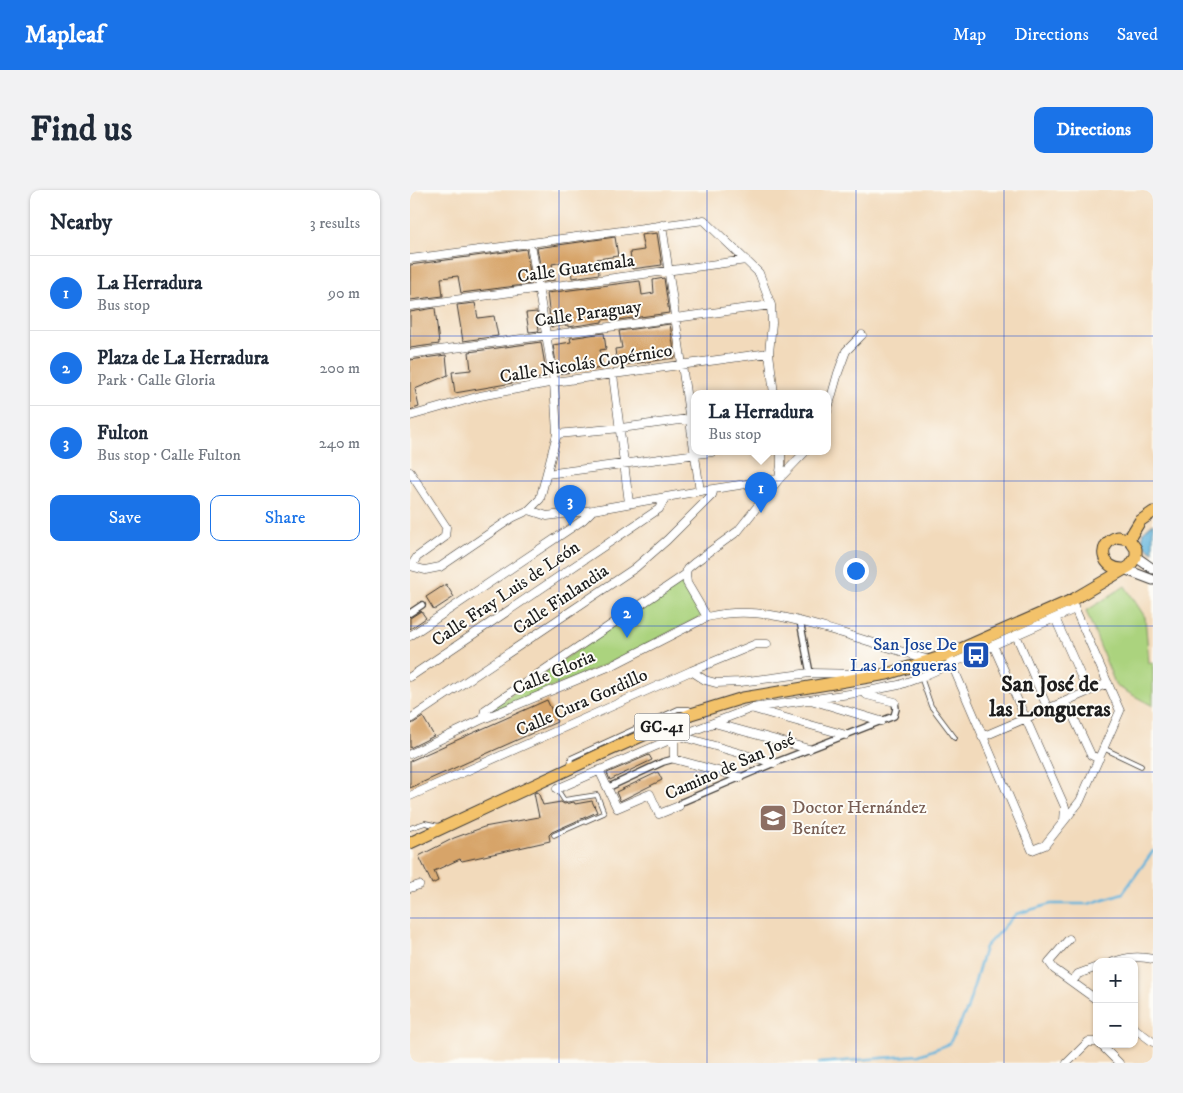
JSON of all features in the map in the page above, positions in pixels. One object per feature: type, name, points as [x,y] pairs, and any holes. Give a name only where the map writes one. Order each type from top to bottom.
[{"type":"main road","points":[[1136,557],[1136,548],[1129,539],[1140,521],[1153,512]]},
{"type":"main road","name":"GC-41","points":[[1073,604],[1097,578],[1106,563],[1104,552],[1108,542],[1117,537],[1129,539]]},
{"type":"main road","name":"GC-41","points":[[410,843],[691,714],[743,698],[887,674],[931,660],[949,659],[1034,618],[1073,604],[1130,566],[1136,557]]},
{"type":"main road","points":[[1106,563],[1112,568],[1124,569]]},
{"type":"street","points":[[410,259],[704,220],[759,273],[771,304],[772,323],[769,353],[774,390]]},
{"type":"street","points":[[662,226],[681,364],[691,414]]},
{"type":"street","points":[[410,472],[446,526],[445,536],[417,557],[411,566],[425,570],[440,567],[512,518],[530,510],[540,499],[557,434],[554,382],[531,244]]},
{"type":"street","name":"Calle Guatemala","points":[[410,306],[746,260]]},
{"type":"street","name":"Calle Paraguay","points":[[410,354],[771,304]]},
{"type":"street","points":[[831,398],[846,351],[862,335]]},
{"type":"street","name":"Calle Nicolás Copérnico","points":[[410,416],[480,396],[554,382],[769,353]]},
{"type":"street","points":[[613,375],[629,503]]},
{"type":"street","points":[[557,434],[691,419]]},
{"type":"street","points":[[547,474],[691,454]]},
{"type":"street","points":[[694,455],[700,491]]},
{"type":"street","points":[[779,479],[781,455]]},
{"type":"street","points":[[707,617],[687,583],[687,570],[738,531],[779,479],[802,455]]},
{"type":"street","points":[[530,510],[547,516],[779,479]]},
{"type":"street","name":"Calle Finlandia","points":[[410,719],[635,568],[667,540],[712,495],[714,488]]},
{"type":"street","name":"Calle Fray Luis de León","points":[[410,677],[659,509],[665,498]]},
{"type":"street","points":[[410,636],[584,520],[593,510]]},
{"type":"street","points":[[1136,557],[1153,569]]},
{"type":"street","points":[[1124,569],[1153,580]]},
{"type":"street","points":[[483,719],[485,710],[686,574]]},
{"type":"street","points":[[557,789],[677,737],[752,708],[863,692],[920,677],[949,659],[993,645],[1055,618],[1073,604],[1120,710],[1080,801],[1045,845],[1032,850],[949,659]]},
{"type":"street","points":[[410,613],[422,605]]},
{"type":"street","name":"Calle Gloria","points":[[410,754],[483,719],[614,664],[707,617],[724,613],[770,614],[800,621],[931,660]]},
{"type":"street","points":[[1055,618],[1088,692]]},
{"type":"street","points":[[800,621],[810,672]]},
{"type":"street","points":[[1016,635],[1048,709]]},
{"type":"street","name":"Calle Cura Gordillo","points":[[410,796],[691,671],[756,644],[767,644]]},
{"type":"street","points":[[993,645],[1065,807],[1064,821]]},
{"type":"street","points":[[691,671],[705,680],[716,683],[740,682],[810,672],[887,674]]},
{"type":"street","points":[[982,737],[1108,683]]},
{"type":"street","points":[[863,692],[867,695],[895,702]]},
{"type":"street","points":[[809,699],[881,721]]},
{"type":"street","points":[[1066,701],[1091,755],[1099,759]]},
{"type":"street","name":"Camino de San José","points":[[599,770],[617,808],[650,794],[659,814],[679,806],[682,802],[774,763],[894,716],[895,702]]},
{"type":"street","points":[[752,708],[846,735]]},
{"type":"street","points":[[714,723],[809,749]]},
{"type":"street","points":[[674,759],[677,737]]},
{"type":"street","points":[[677,737],[774,763]]},
{"type":"street","points":[[608,788],[663,762],[674,759],[740,778]]},
{"type":"street","points":[[410,888],[420,885]]},
{"type":"street","points":[[1068,940],[1048,962],[1054,969],[1093,997]]},
{"type":"street","points":[[1124,958],[1138,956],[1153,958]]},
{"type":"street","points":[[1072,982],[1078,974],[1093,968]]},
{"type":"street","points":[[1138,1031],[1153,1042]]},
{"type":"street","points":[[1067,1063],[1088,1042],[1093,1042]]},
{"type":"street","points":[[1104,1048],[1119,1063]]},
{"type":"lane","points":[[920,677],[931,706],[955,738]]},
{"type":"lane","points":[[1103,748],[1141,766]]},
{"type":"lane","points":[[554,835],[604,813],[597,795],[564,800],[557,789]]},
{"type":"lane","points":[[410,828],[425,823],[444,827]]},
{"type":"green space","points":[[683,579],[704,615],[614,661],[487,715],[487,711]]},
{"type":"green space","points":[[1125,586],[1145,617],[1149,663],[1153,663],[1153,706],[1116,686],[1086,611]]},
{"type":"water","points":[[1153,523],[1153,552],[1142,543],[1144,531]]},
{"type":"building","points":[[657,233],[662,265],[632,269],[630,252],[644,250],[641,235]]},
{"type":"building","points":[[615,237],[618,256],[597,259],[599,274],[572,278],[570,261],[552,264],[555,280],[543,282],[537,248]]},
{"type":"building","points":[[526,249],[532,284],[461,293],[458,276],[441,278],[443,296],[410,300],[410,265]]},
{"type":"building","points":[[664,278],[669,313],[618,320],[617,318],[602,320],[602,322],[568,327],[568,325],[551,327],[547,293],[640,281],[642,295],[654,293],[653,280]]},
{"type":"building","points":[[475,303],[478,318],[494,316],[498,336],[463,341],[457,305]]},
{"type":"building","points":[[435,308],[439,344],[410,348],[410,312]]},
{"type":"building","points":[[537,312],[539,331],[529,332],[526,313]]},
{"type":"building","points":[[670,324],[675,358],[617,366],[615,349],[622,348],[619,331]]},
{"type":"building","points":[[604,333],[606,349],[600,350],[603,368],[558,374],[553,345],[571,342],[570,338]]},
{"type":"building","points":[[541,342],[547,377],[455,393],[452,372],[471,370],[469,352]]},
{"type":"building","points":[[446,355],[448,375],[415,389],[419,407],[410,410],[410,360]]},
{"type":"building","points":[[446,584],[454,597],[434,610],[426,597]]},
{"type":"building","points":[[421,611],[426,618],[410,629],[410,618]]},
{"type":"building","points":[[547,700],[557,722],[410,788],[410,761]]},
{"type":"building","points":[[423,717],[434,736],[410,748],[410,725]]},
{"type":"building","points":[[649,755],[652,760],[610,780],[607,773]]},
{"type":"building","points":[[658,772],[662,780],[620,801],[616,792]]},
{"type":"building","points":[[538,792],[543,805],[561,802],[564,804],[574,802],[575,804],[592,801],[597,812],[552,832],[549,835],[550,841],[462,861],[460,859],[434,871],[438,881],[432,884],[419,856],[454,838],[484,827],[539,817],[534,793]]},
{"type":"waterway","points":[[819,1063],[919,1055],[949,1044],[967,1010],[985,947],[1016,914],[1051,904],[1088,904],[1123,893],[1153,851]]},
{"type":"place","name":"La Herradura","points":[[761,513]]},
{"type":"place","name":"Fulton","points":[[570,526]]},
{"type":"place","name":"Plaza de La Herradura","points":[[627,638]]},
{"type":"place","name":"San Jose De Las Longueras","points":[[976,655]]},
{"type":"place","name":"Doctor Hernández Benítez","points":[[773,818]]},
{"type":"district","name":"San José de las Longueras","points":[[1050,696]]}]
